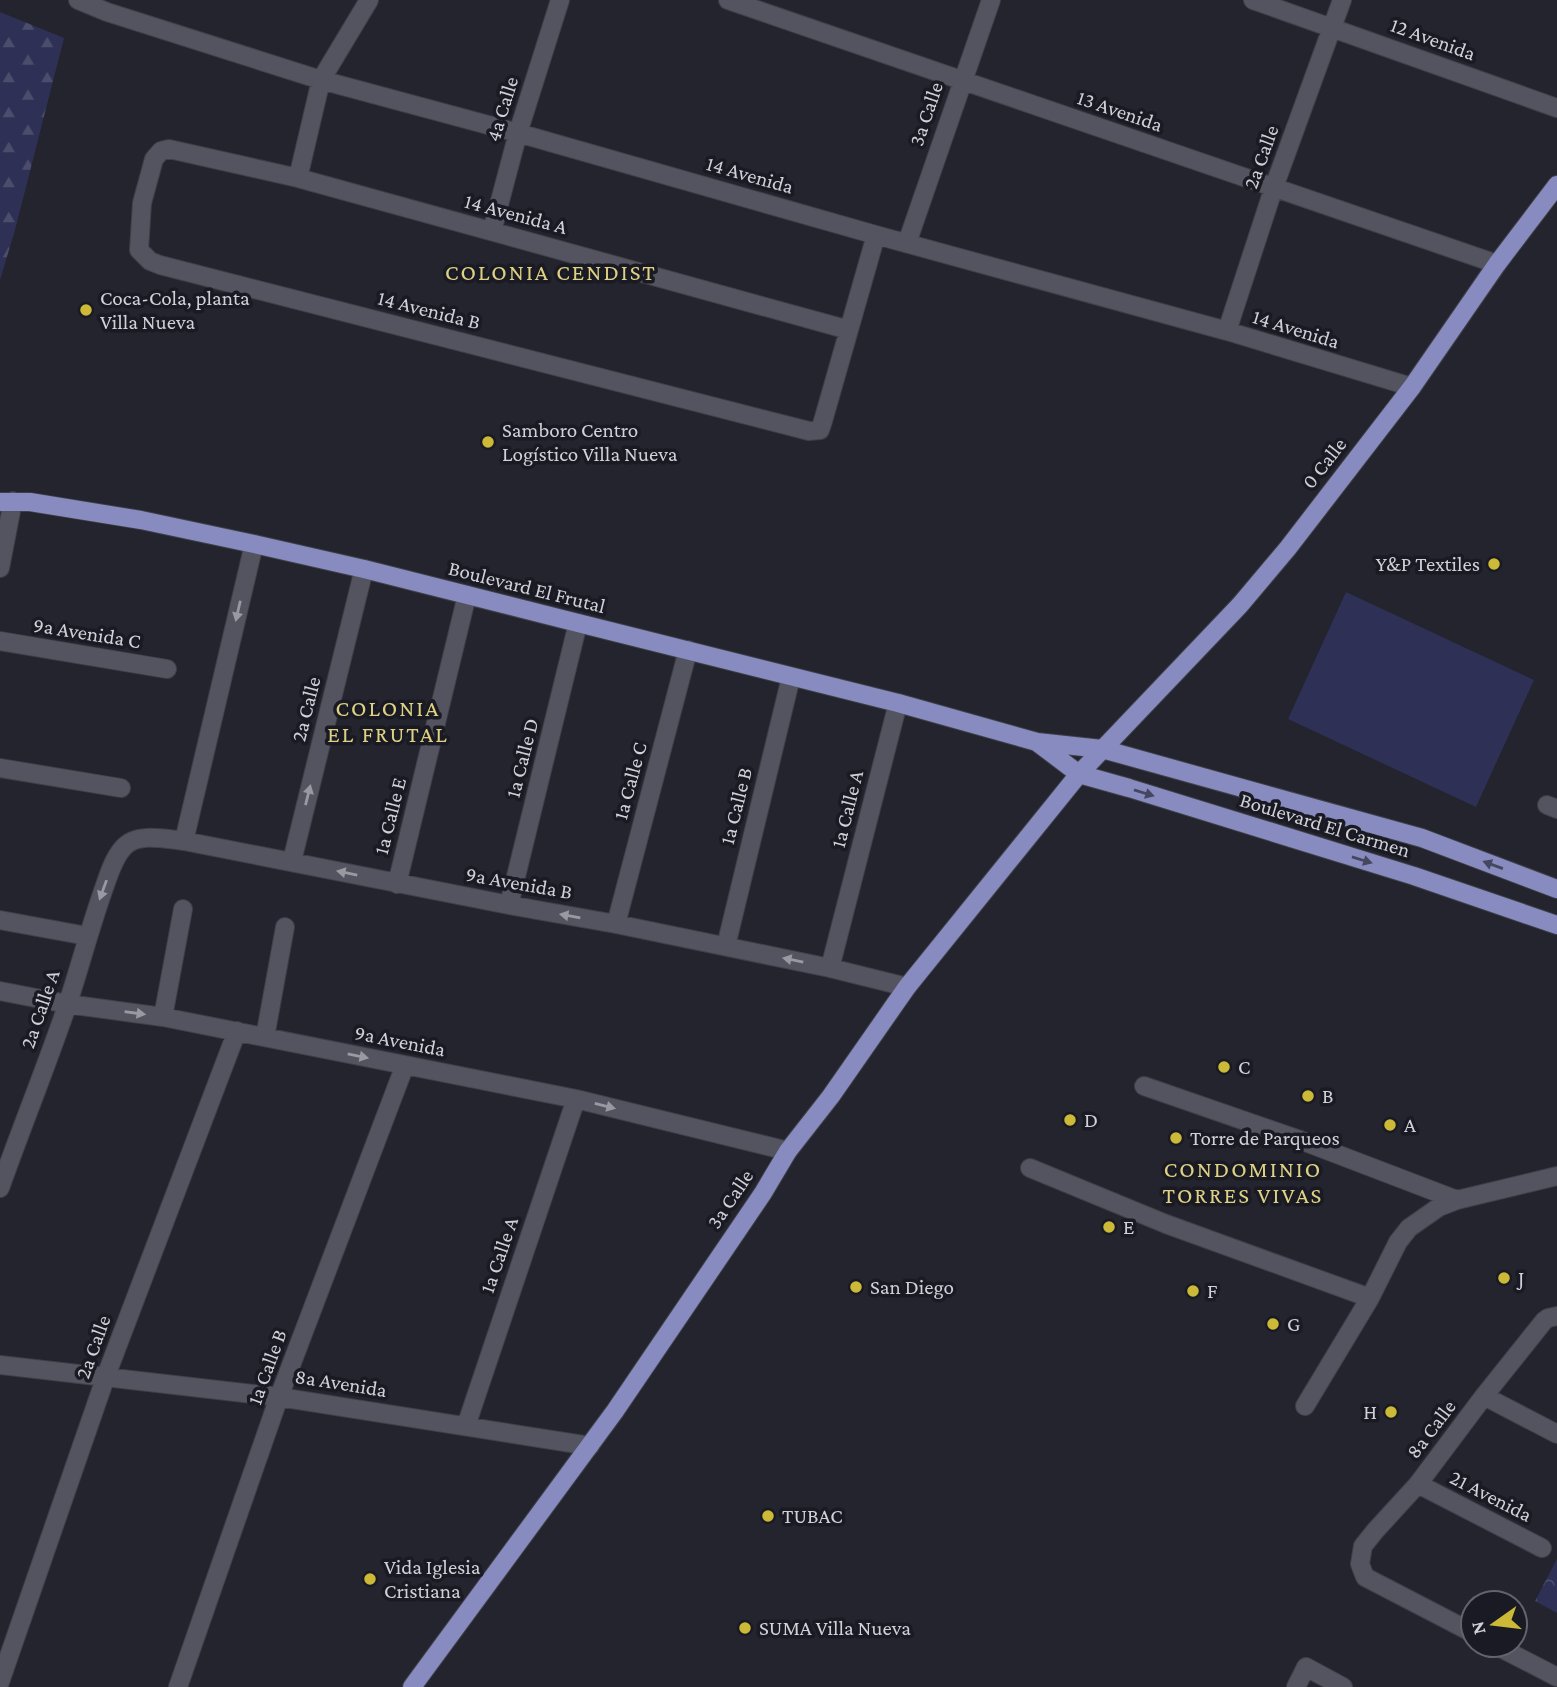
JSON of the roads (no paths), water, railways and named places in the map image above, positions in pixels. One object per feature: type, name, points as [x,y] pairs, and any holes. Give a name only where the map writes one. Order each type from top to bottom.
[{"type":"main road","name":"0 Calle","points":[[1102,749],[1240,605],[1288,548],[1412,387],[1497,264],[1557,186]]},
{"type":"main road","name":"Boulevard El Frutal","points":[[6,501],[30,502],[141,520],[254,544],[898,703],[1037,742],[1102,749]]},
{"type":"main road","name":"Boulevard El Frutal","points":[[1037,742],[1079,775]]},
{"type":"main road","name":"3a Calle","points":[[412,1687],[590,1446],[763,1193],[788,1151],[831,1096],[907,986],[1102,749]]},
{"type":"main road","name":"Boulevard El Carmen","points":[[1102,749],[1422,838],[1557,889]]},
{"type":"main road","name":"Boulevard El Carmen","points":[[1079,775],[1414,876],[1557,925]]},
{"type":"street","name":"14 Avenida","points":[[78,0],[110,6],[321,80],[1227,331],[1412,387]]},
{"type":"street","points":[[298,178],[321,80],[369,0]]},
{"type":"street","name":"4a Calle","points":[[492,232],[518,133],[559,0]]},
{"type":"street","name":"13 Avenida","points":[[728,0],[1497,264]]},
{"type":"street","name":"3a Calle","points":[[906,243],[991,0]]},
{"type":"street","name":"12 Avenida","points":[[1253,0],[1557,108]]},
{"type":"street","name":"2a Calle","points":[[1227,331],[1274,187],[1342,0]]},
{"type":"street","name":"14 Avenida A","points":[[169,149],[298,178],[849,330]]},
{"type":"street","name":"14 Avenida B","points":[[169,149],[161,151],[154,159],[142,203],[139,250],[150,261],[160,265],[809,431],[820,430],[849,330]]},
{"type":"street","points":[[849,330],[876,235]]},
{"type":"street","points":[[0,568],[6,501]]},
{"type":"street","points":[[184,841],[254,544]]},
{"type":"street","name":"2a Calle","points":[[292,861],[364,569]]},
{"type":"street","name":"1a Calle E","points":[[397,884],[467,595]]},
{"type":"street","name":"1a Calle D","points":[[509,905],[578,623]]},
{"type":"street","name":"9a Avenida C","points":[[0,641],[167,669]]},
{"type":"street","name":"1a Calle C","points":[[616,924],[688,650]]},
{"type":"street","name":"1a Calle B","points":[[726,946],[791,677]]},
{"type":"street","name":"1a Calle A","points":[[830,968],[898,703]]},
{"type":"street","points":[[0,768],[121,788]]},
{"type":"street","name":"9a Avenida B","points":[[123,846],[144,838],[184,841],[726,946],[907,986]]},
{"type":"street","name":"2a Calle A","points":[[0,1188],[67,1004],[87,936],[123,846]]},
{"type":"street","points":[[163,1017],[183,909]]},
{"type":"street","points":[[0,920],[87,936]]},
{"type":"street","points":[[265,1037],[285,927]]},
{"type":"street","name":"9a Avenida","points":[[0,990],[67,1004],[163,1017],[237,1031],[576,1099],[788,1151]]},
{"type":"street","name":"2a Calle","points":[[0,1682],[106,1376],[237,1031]]},
{"type":"street","name":"1a Calle B","points":[[178,1687],[279,1396],[405,1065]]},
{"type":"street","points":[[1144,1086],[1300,1140],[1457,1200]]},
{"type":"street","name":"1a Calle A","points":[[466,1426],[576,1099]]},
{"type":"street","points":[[1030,1168],[1166,1224],[1370,1298]]},
{"type":"street","points":[[1305,1406],[1370,1298],[1398,1242],[1409,1228],[1439,1207],[1457,1200],[1557,1176]]},
{"type":"street","name":"8a Calle","points":[[1459,1626],[1366,1577],[1360,1564],[1363,1546],[1418,1484],[1544,1321],[1557,1316]]},
{"type":"street","name":"8a Avenida","points":[[0,1365],[279,1396],[590,1446]]},
{"type":"street","points":[[1484,1396],[1557,1434]]},
{"type":"street","name":"21 Avenida","points":[[1418,1484],[1542,1548]]},
{"type":"street","points":[[1522,1659],[1557,1677]]},
{"type":"street","points":[[1296,1687],[1306,1668],[1343,1687]]},
{"type":"place","name":"Coca-Cola, planta Villa Nueva","points":[[86,310]]},
{"type":"place","name":"Samboro Centro Logístico Villa Nueva","points":[[488,442]]},
{"type":"place","name":"Y&P Textiles","points":[[1494,564]]},
{"type":"place","name":"C","points":[[1224,1067]]},
{"type":"place","name":"B","points":[[1308,1096]]},
{"type":"place","name":"D","points":[[1070,1120]]},
{"type":"place","name":"A","points":[[1390,1125]]},
{"type":"place","name":"Torre de Parqueos","points":[[1176,1138]]},
{"type":"place","name":"E","points":[[1109,1227]]},
{"type":"place","name":"J","points":[[1504,1278]]},
{"type":"place","name":"San Diego","points":[[856,1287]]},
{"type":"place","name":"F","points":[[1193,1291]]},
{"type":"place","name":"G","points":[[1273,1324]]},
{"type":"place","name":"H","points":[[1391,1412]]},
{"type":"place","name":"TUBAC","points":[[768,1516]]},
{"type":"place","name":"Vida Iglesia Cristiana","points":[[370,1579]]},
{"type":"place","name":"SUMA Villa Nueva","points":[[745,1628]]},
{"type":"district","name":"COLONIA CENDIST","points":[[551,272]]},
{"type":"district","name":"COLONIA EL FRUTAL","points":[[388,721]]},
{"type":"district","name":"CONDOMINIO TORRES VIVAS","points":[[1243,1182]]}]
